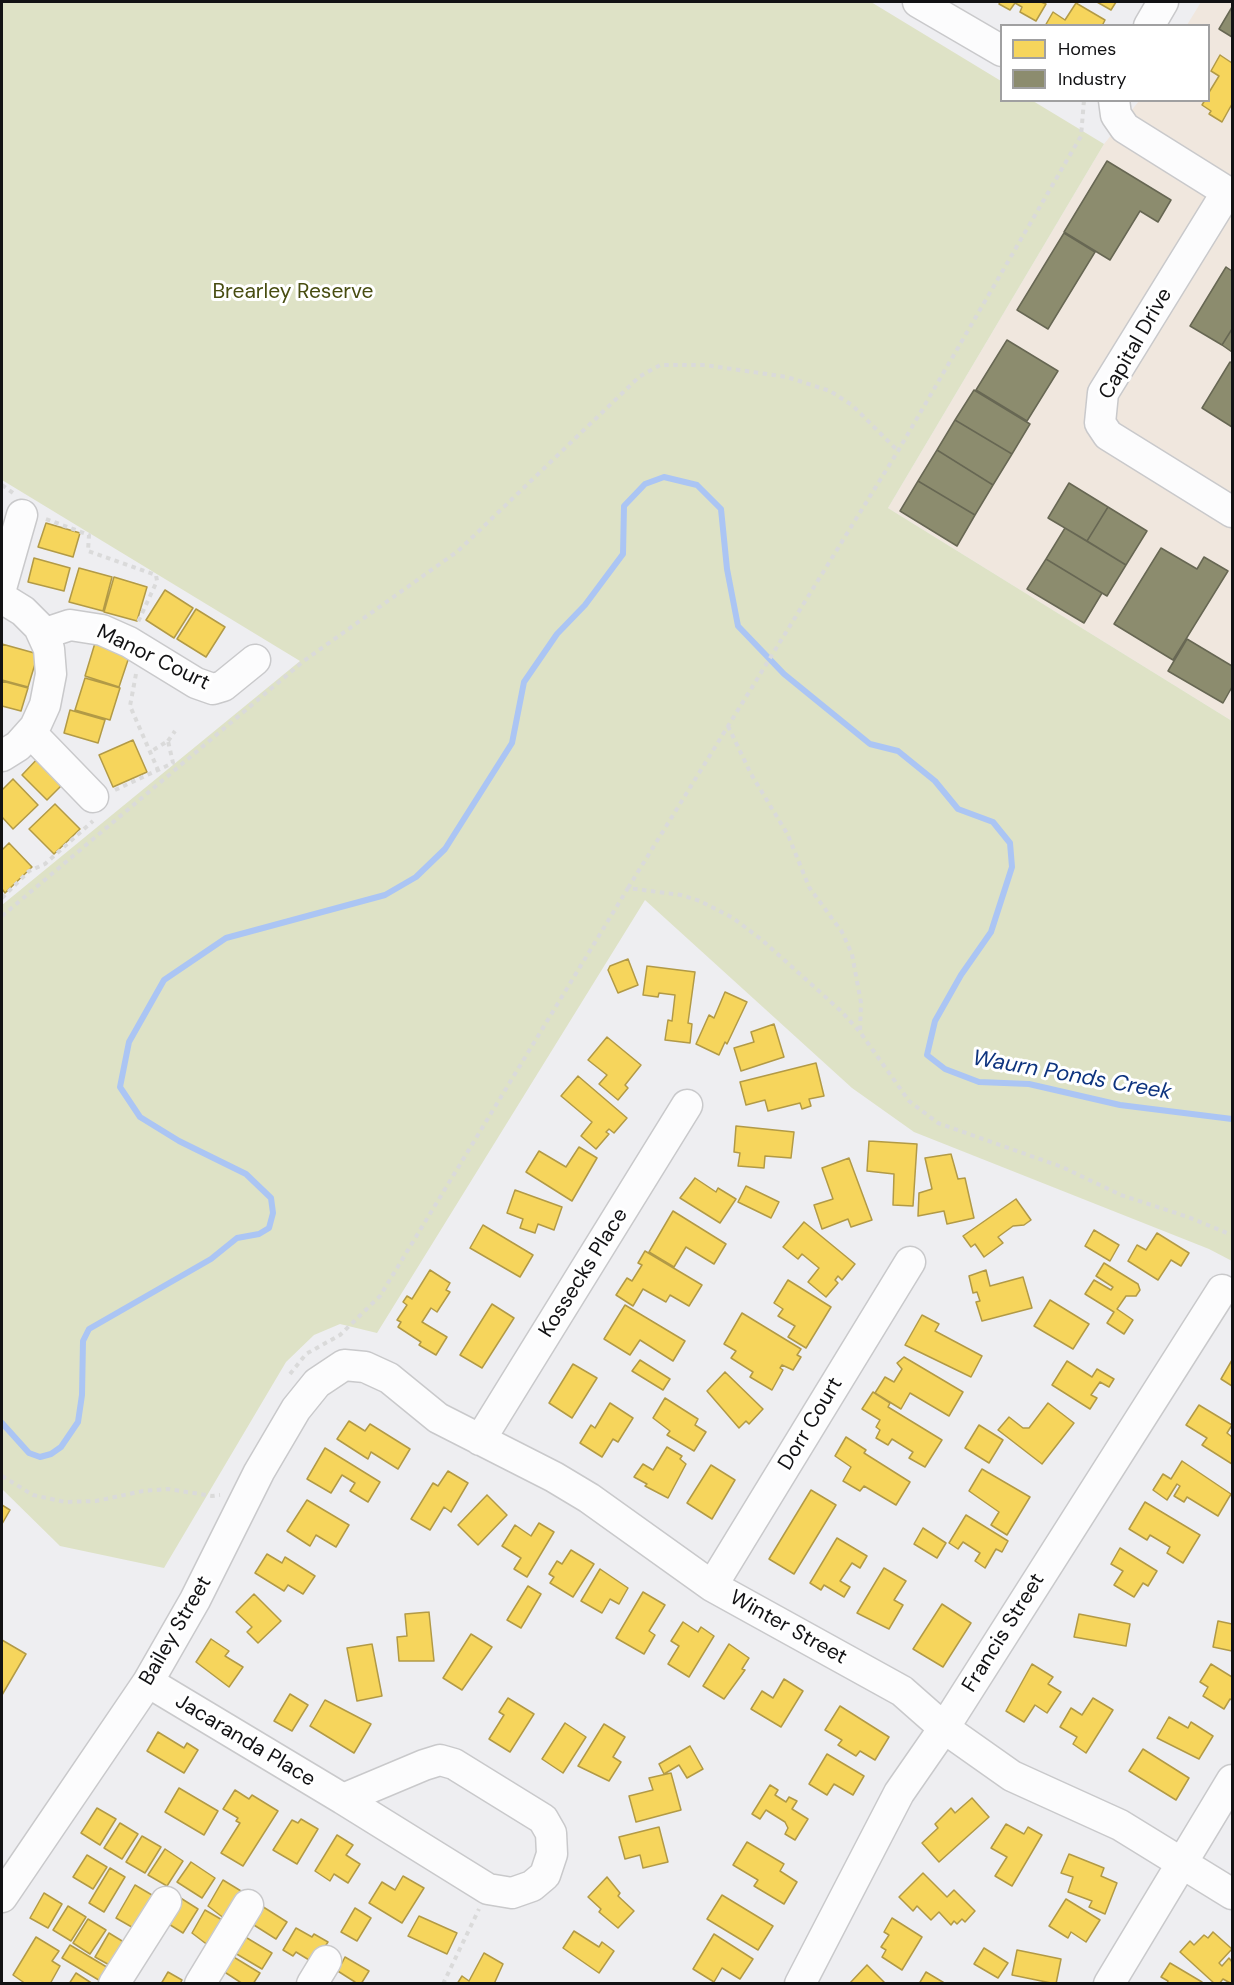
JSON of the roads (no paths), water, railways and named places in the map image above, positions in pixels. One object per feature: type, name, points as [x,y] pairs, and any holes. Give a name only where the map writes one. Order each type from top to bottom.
[{"type":"street","points":[[918,2],[1000,50]]},
{"type":"street","points":[[1150,24],[1163,2]]},
{"type":"street","points":[[1114,102],[1116,115],[1125,128],[1230,193]]},
{"type":"street","name":"Capital Drive","points":[[1230,193],[1103,393],[1100,423],[1108,435],[1233,512]]},
{"type":"street","points":[[2,585],[31,515]]},
{"type":"street","points":[[2,598],[23,611],[43,634],[50,657],[50,684],[43,713],[31,733],[18,746],[2,756]]},
{"type":"street","name":"Manor Court","points":[[43,634],[65,626],[79,625],[109,633],[209,688],[220,688],[255,660]]},
{"type":"street","points":[[31,733],[93,798]]},
{"type":"street","name":"Kossecks Place","points":[[480,1440],[687,1106]]},
{"type":"street","name":"Dorr Court","points":[[712,1586],[910,1262]]},
{"type":"street","name":"Francis Street","points":[[800,1983],[899,1793],[944,1728],[1222,1290]]},
{"type":"street","name":"Winter Street","points":[[344,1365],[365,1367],[389,1378],[438,1418],[554,1477],[589,1498],[712,1586],[902,1691],[944,1728],[1012,1776],[1120,1825],[1233,1893]]},
{"type":"street","name":"Bailey Street","points":[[2,1897],[148,1683],[195,1600],[260,1472],[296,1409],[317,1383],[344,1365]]},
{"type":"street","name":"Jacaranda Place","points":[[148,1683],[343,1799],[488,1889],[512,1893],[531,1886],[545,1875],[552,1854],[552,1833],[543,1819],[534,1811],[467,1770],[440,1760],[343,1799]]},
{"type":"street","points":[[1109,1983],[1233,1780]]},
{"type":"street","points":[[114,1983],[166,1902]]},
{"type":"street","points":[[200,1983],[248,1905]]},
{"type":"waterway","name":"Waurn Ponds Creek","points":[[2,1423],[29,1453],[40,1457],[51,1454],[61,1447],[78,1422],[82,1395],[83,1341],[89,1329],[211,1259],[237,1238],[259,1234],[269,1228],[273,1213],[271,1198],[246,1174],[179,1141],[140,1117],[120,1087],[129,1042],[164,980],[226,938],[385,895],[416,877],[445,849],[512,743],[524,682],[557,634],[585,605],[623,554],[624,506],[645,484],[664,477],[697,485],[721,509],[727,569],[738,626],[784,674],[870,744],[898,751],[935,781],[958,809],[993,822],[1010,843],[1012,867],[991,932],[961,975],[935,1021],[927,1055],[945,1069],[979,1082],[1029,1084],[1120,1105],[1232,1119]]},
{"type":"park label","name":"Brearley Reserve","points":[[293,292]]}]
